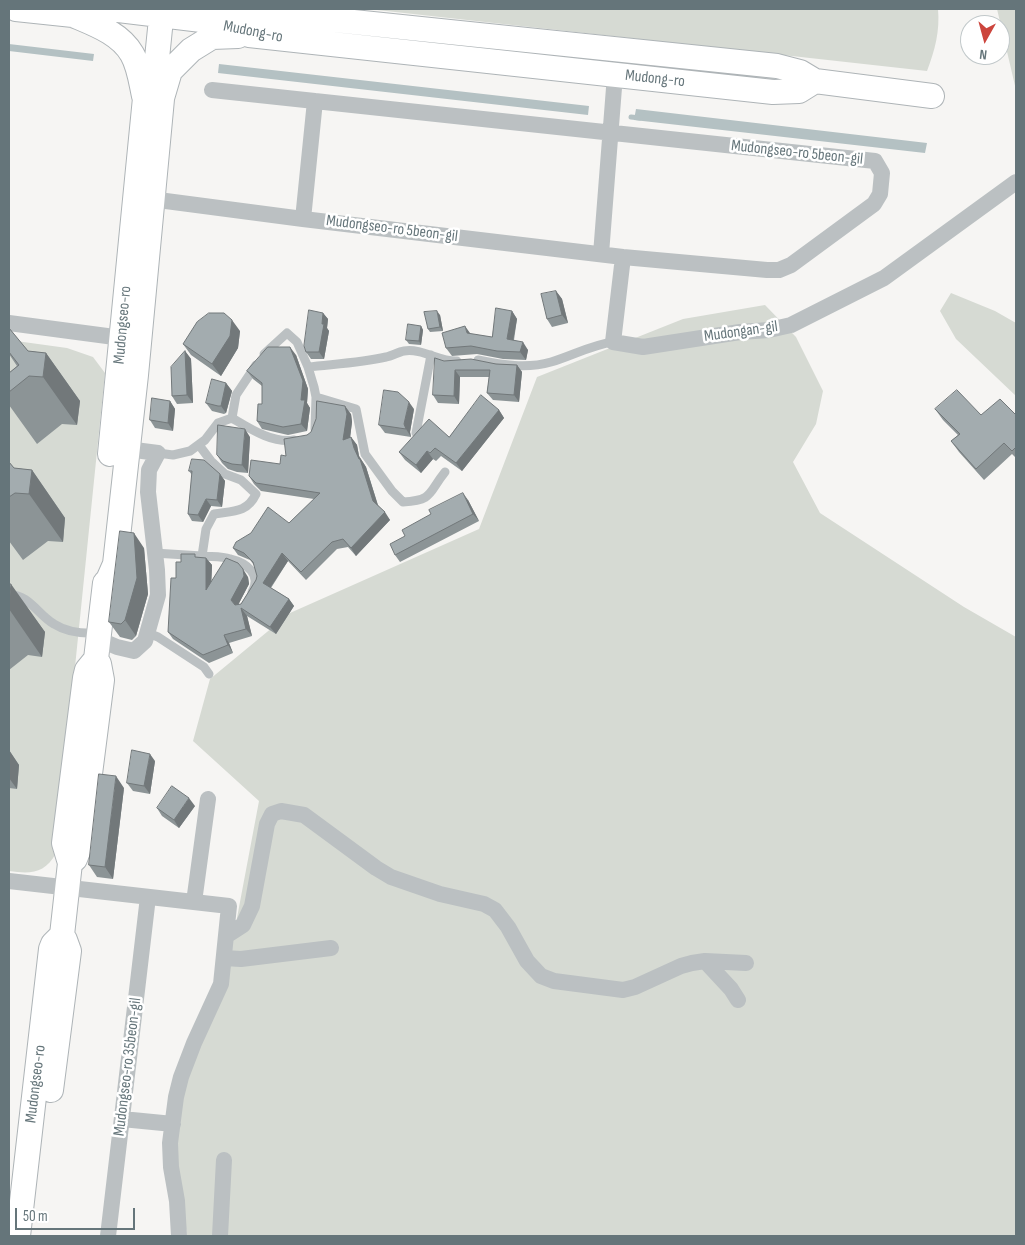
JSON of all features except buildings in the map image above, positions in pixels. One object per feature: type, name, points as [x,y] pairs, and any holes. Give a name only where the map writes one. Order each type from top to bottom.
[{"type":"main road","points":[[16,9],[73,15],[104,9]]},
{"type":"main road","points":[[110,9],[161,12],[210,21]]},
{"type":"main road","name":"Mudong-ro","points":[[815,81],[799,91],[773,92],[249,35],[219,27],[210,21],[221,15],[243,10],[777,66],[800,72],[815,81],[932,96]]},
{"type":"main road","points":[[153,99],[160,80],[156,68],[161,12]]},
{"type":"main road","points":[[73,15],[116,36],[132,53],[139,72],[153,99]]},
{"type":"main road","points":[[153,99],[170,71],[191,50],[212,37],[249,35]]},
{"type":"main road","name":"Mudongseo-ro","points":[[105,583],[114,564],[136,375],[144,198],[153,99]]},
{"type":"main road","name":"Mudongseo-ro","points":[[33,1236],[68,951],[62,935],[67,887],[70,864],[75,859],[82,844],[102,680],[98,644],[105,583],[98,563],[122,338],[144,198]]},
{"type":"main road","name":"Mudongseo-ro","points":[[18,1236],[51,949],[53,944],[62,935]]},
{"type":"street","points":[[601,254],[615,75]]},
{"type":"street","name":"Mudongseo-ro 5beon-gil","points":[[144,198],[303,219],[601,254],[779,270],[792,265],[874,204],[880,194],[882,173],[875,161],[212,90]]},
{"type":"street","points":[[303,219],[315,101]]},
{"type":"street","name":"Mudongan-gil","points":[[613,342],[642,347],[740,332],[769,330],[791,325],[884,278],[1016,182]]},
{"type":"street","points":[[613,342],[623,256]]},
{"type":"street","points":[[9,323],[122,338]]},
{"type":"street","points":[[98,644],[134,651],[145,641],[158,595],[148,492],[149,470],[158,453],[127,449]]},
{"type":"street","points":[[194,902],[208,799]]},
{"type":"street","points":[[226,936],[242,925],[252,906],[267,824],[272,814],[281,811],[304,815],[376,868],[390,876],[440,894],[484,904],[495,910],[508,928],[527,962],[541,976],[554,981],[624,990],[636,987],[681,966],[705,961],[746,963]]},
{"type":"street","points":[[9,881],[229,906],[221,984],[181,1077],[170,1143],[170,1167],[177,1201],[179,1236]]},
{"type":"street","name":"Mudongseo-ro 35beon-gil","points":[[108,1236],[148,897]]},
{"type":"street","points":[[224,958],[241,958],[330,948]]},
{"type":"street","points":[[705,961],[731,989],[738,1000]]},
{"type":"street","points":[[122,1119],[173,1124]]},
{"type":"street","points":[[220,1236],[224,1160]]},
{"type":"lane","points":[[287,334],[297,342],[308,367],[316,397],[315,428],[307,438],[288,441],[258,434],[232,418],[236,395],[267,350],[287,334]]},
{"type":"lane","name":"Mudongan-gil","points":[[308,367],[368,360],[405,351],[431,355],[449,362],[477,360],[502,365],[526,366],[550,363],[601,344],[613,342]]},
{"type":"lane","points":[[416,433],[431,355]]},
{"type":"lane","points":[[316,397],[356,409],[365,454],[392,491],[403,502],[420,501],[431,494],[445,472]]},
{"type":"lane","points":[[158,453],[173,455],[190,451],[205,440],[218,423],[232,418]]},
{"type":"lane","points":[[199,445],[211,461],[225,474],[241,480],[256,494],[251,504],[241,510],[214,514],[206,528],[202,556]]},
{"type":"lane","points":[[154,553],[229,558],[246,566],[254,574],[256,585],[248,600]]},
{"type":"lane","points":[[9,596],[25,599],[53,624],[67,631],[81,634],[98,644]]},
{"type":"lane","points":[[148,632],[204,667],[209,674]]},
{"type":"shaded area","points":[[368,9],[938,9],[938,25],[936,40],[927,71]]},
{"type":"shaded area","points":[[997,9],[1016,9],[1016,90],[1010,64],[1010,15],[998,15]]},
{"type":"shaded area","points":[[9,44],[94,54],[93,61],[9,51]]},
{"type":"shaded area","points":[[219,64],[589,106],[588,115],[218,73]]},
{"type":"shaded area","points":[[636,109],[927,143],[925,153],[634,120]]},
{"type":"shaded area","points":[[951,293],[995,311],[1016,323],[1016,396],[956,339],[940,311]]},
{"type":"shaded area","points":[[765,305],[796,337],[823,391],[816,424],[793,462],[820,513],[964,607],[1016,637],[1016,1236],[187,1236],[177,1161],[177,1130],[184,1087],[233,939],[259,801],[193,741],[210,679],[290,613],[479,529],[537,377],[683,319]]},
{"type":"shaded area","points":[[9,340],[67,348],[93,357],[105,373],[56,853],[52,860],[42,869],[30,872],[9,871]]},
{"type":"waterway","points":[[631,117],[640,118]]}]
